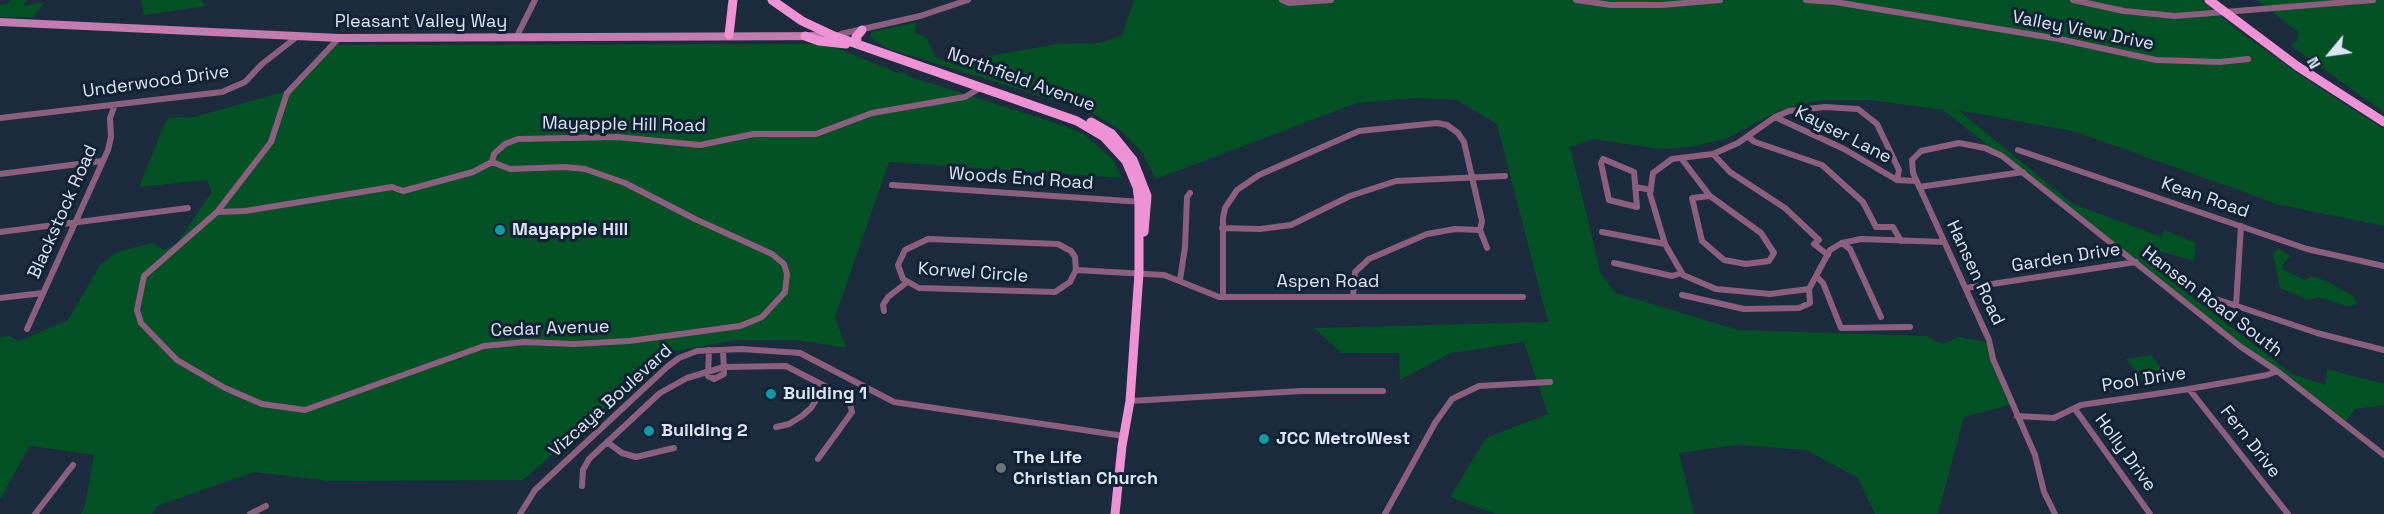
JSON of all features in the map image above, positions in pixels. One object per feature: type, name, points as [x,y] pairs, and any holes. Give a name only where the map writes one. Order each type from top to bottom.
[{"type":"main road","points":[[729,35],[733,0]]},
{"type":"main road","name":"Northfield Avenue","points":[[772,0],[794,16],[838,35],[1077,121],[1104,137],[1126,161],[1144,202]]},
{"type":"main road","name":"Northfield Avenue","points":[[780,0],[806,18],[838,35]]},
{"type":"main road","points":[[2209,0],[2229,12],[2297,66],[2384,122]]},
{"type":"main road","points":[[2218,0],[2229,12]]},
{"type":"main road","name":"Pleasant Valley Way","points":[[0,22],[339,38],[838,35]]},
{"type":"main road","points":[[805,36],[819,41],[856,42],[857,34],[862,30]]},
{"type":"main road","name":"Northfield Avenue","points":[[856,42],[1069,112],[1102,127],[1123,146],[1133,160],[1143,180],[1144,202],[1130,401],[1115,514]]},
{"type":"street","points":[[516,38],[535,0]]},
{"type":"street","points":[[838,35],[921,16],[968,0]]},
{"type":"street","points":[[1282,0],[1289,3],[1331,0]]},
{"type":"street","points":[[1576,0],[1611,5],[1662,5],[1720,0]]},
{"type":"street","name":"Valley View Drive","points":[[1806,0],[1835,2],[2059,39],[2156,60],[2220,62],[2248,59]]},
{"type":"street","points":[[2073,0],[2104,8],[2175,16],[2373,0]]},
{"type":"street","name":"Underwood Drive","points":[[0,118],[233,88],[245,82],[262,64],[298,36]]},
{"type":"street","name":"Cedar Avenue","points":[[339,38],[287,93],[271,142],[217,212],[144,276],[137,310],[141,323],[177,360],[225,388],[262,404],[305,410],[484,346],[525,342],[574,344],[629,341],[740,326],[762,317],[785,292],[787,274],[784,264],[772,254],[695,219],[625,183],[585,169],[565,167],[510,169],[489,164]]},
{"type":"street","name":"Mayapple Hill Road","points":[[489,164],[494,154],[505,144],[525,138],[617,137],[700,145],[754,134],[816,134],[872,113],[965,97],[980,88]]},
{"type":"street","name":"Blackstock Road","points":[[27,329],[110,143],[109,123],[115,105]]},
{"type":"street","points":[[1809,289],[1770,294],[1716,289],[1683,276],[1665,244],[1651,190],[1653,172],[1672,159],[1713,154],[1748,137],[1775,117],[1789,111],[1826,108],[1858,109],[1877,124],[1899,170],[1897,180],[1917,184],[2023,172]]},
{"type":"street","name":"Kayser Lane","points":[[1775,117],[1844,148],[1897,180]]},
{"type":"street","points":[[1223,297],[1222,228],[1225,208],[1237,190],[1269,170],[1359,132],[1437,123],[1447,125],[1462,138],[1482,221],[1480,230],[1487,248]]},
{"type":"street","points":[[1748,137],[1755,142],[1822,165],[1863,202],[1876,227],[1893,227],[1901,241]]},
{"type":"street","name":"Hansen Road","points":[[2023,172],[2002,156],[1985,148],[1947,144],[1915,155],[1911,168],[1989,340],[1993,359],[2035,455],[2044,492],[2055,514]]},
{"type":"street","name":"Kean Road","points":[[2018,150],[2332,256],[2384,266]]},
{"type":"street","points":[[1713,154],[1730,172],[1785,208],[1819,240],[1814,244],[1828,255]]},
{"type":"street","points":[[1681,158],[1710,196],[1761,233],[1774,253],[1769,261],[1746,264],[1724,260],[1702,241],[1692,198],[1710,196]]},
{"type":"street","points":[[1603,159],[1634,172],[1636,187],[1637,207],[1609,200],[1601,164],[1603,159]]},
{"type":"street","points":[[0,174],[102,161]]},
{"type":"street","points":[[217,212],[244,211],[344,197],[392,187],[403,190],[473,172],[489,164]]},
{"type":"street","name":"Hansen Road South","points":[[2023,172],[2241,347],[2277,371],[2384,455]]},
{"type":"street","points":[[1222,228],[1260,229],[1291,225],[1350,196],[1396,181],[1504,176]]},
{"type":"street","name":"Woods End Road","points":[[892,185],[1144,202]]},
{"type":"street","points":[[1636,187],[1651,190]]},
{"type":"street","points":[[1180,280],[1190,193]]},
{"type":"street","points":[[0,232],[189,208]]},
{"type":"street","points":[[2236,305],[2241,226]]},
{"type":"street","points":[[1353,297],[1355,272],[1369,259],[1427,234],[1442,230],[1480,230]]},
{"type":"street","points":[[1602,231],[1665,244]]},
{"type":"street","name":"Korwel Circle","points":[[928,239],[1058,244],[1071,251],[1075,257],[1076,270],[1070,282],[1062,288],[1048,292],[920,288],[906,283],[898,270],[899,260],[910,246],[928,239]]},
{"type":"street","points":[[1683,295],[1744,309],[1799,308],[1810,303],[1809,289],[1830,250],[1842,243],[1861,239],[1944,242]]},
{"type":"street","points":[[1842,243],[1850,249],[1881,317]]},
{"type":"street","name":"Garden Drive","points":[[1966,288],[2136,262]]},
{"type":"street","points":[[1614,263],[1672,276],[1682,273]]},
{"type":"street","points":[[1076,270],[1138,273]]},
{"type":"street","name":"Aspen Road","points":[[1138,273],[1164,275],[1180,280],[1203,293],[1223,297],[1523,297]]},
{"type":"street","points":[[1816,276],[1823,283],[1840,328],[1910,327]]},
{"type":"street","points":[[884,311],[883,305],[888,297],[906,283]]},
{"type":"street","points":[[0,298],[43,293]]},
{"type":"street","points":[[2203,297],[2236,305],[2316,333],[2384,350]]},
{"type":"street","points":[[709,371],[710,350]]},
{"type":"street","name":"Vizcaya Boulevard","points":[[520,514],[534,491],[667,367],[688,354],[710,350],[783,350],[800,353],[894,402],[1124,436]]},
{"type":"street","points":[[723,350],[724,367]]},
{"type":"street","points":[[582,486],[583,470],[589,459],[660,393],[687,378],[724,367],[786,366],[842,395],[850,403],[852,412],[818,459]]},
{"type":"street","name":"Pool Drive","points":[[2017,416],[2054,418],[2091,404],[2189,389],[2267,375],[2277,371]]},
{"type":"street","points":[[1385,514],[1435,423],[1452,399],[1469,388],[1479,386],[1550,382]]},
{"type":"street","points":[[776,427],[789,424],[802,416],[811,408],[825,386]]},
{"type":"street","name":"Fern Drive","points":[[2189,389],[2288,514]]},
{"type":"street","points":[[1130,401],[1173,396],[1301,391],[1383,391]]},
{"type":"street","name":"Holly Drive","points":[[2075,409],[2150,514]]},
{"type":"street","points":[[607,442],[621,453],[636,457],[675,448]]},
{"type":"street","points":[[35,514],[73,465]]},
{"type":"street","points":[[250,514],[266,506]]},
{"type":"green space","points":[[11,0],[27,0],[24,6],[45,2],[33,17],[0,17],[0,5],[7,4]]},
{"type":"green space","points":[[139,0],[201,0],[206,6],[144,15],[142,1]]},
{"type":"green space","points":[[1134,0],[2201,0],[2240,32],[2303,77],[2384,129],[2384,226],[2280,205],[2076,132],[1958,110],[2073,204],[2162,237],[2164,230],[2196,243],[2194,261],[2155,250],[2170,280],[2292,374],[2326,385],[2327,369],[2384,384],[2384,405],[2355,409],[2344,424],[1943,110],[1871,100],[1822,100],[1780,110],[1728,138],[1691,147],[1659,149],[1594,139],[1570,147],[1601,274],[1616,293],[1738,330],[1926,336],[1942,344],[1959,337],[1990,343],[2013,404],[1964,417],[1938,514],[1875,514],[1858,478],[1806,450],[1738,445],[1679,453],[1694,514],[1496,514],[1450,497],[1486,438],[1548,414],[1524,342],[1451,353],[1400,380],[1399,353],[1341,353],[1314,328],[1548,322],[1497,124],[1457,100],[1415,98],[1357,103],[1156,179],[1142,152],[1120,130],[1091,112],[886,48],[871,38],[871,32],[917,22],[915,33],[926,37],[935,57],[960,66],[989,56],[1058,44],[1099,43],[1122,35]]},
{"type":"green space","points":[[2257,0],[2384,0],[2384,112],[2290,45],[2297,41],[2298,32]]},
{"type":"green space","points":[[827,44],[898,73],[905,73],[908,76],[1065,126],[1085,135],[1113,160],[1122,178],[889,162],[835,317],[846,348],[796,340],[736,340],[671,352],[523,480],[330,481],[254,472],[157,506],[152,514],[81,514],[85,505],[94,455],[30,446],[0,499],[0,337],[9,336],[19,341],[68,320],[100,265],[117,252],[152,243],[164,250],[177,243],[212,192],[207,180],[139,187],[163,127],[169,118],[194,117],[287,91],[335,45]]},
{"type":"green space","points":[[2278,248],[2290,256],[2282,265],[2284,270],[2305,280],[2312,276],[2328,282],[2353,296],[2357,303],[2349,307],[2319,297],[2308,300],[2280,288],[2273,253]]},
{"type":"green space","points":[[2151,355],[2173,383],[2147,386],[2126,359]]},
{"type":"place","name":"Mayapple Hill","points":[[500,230]]},
{"type":"place","name":"Building 1","points":[[771,394]]},
{"type":"place","name":"Building 2","points":[[649,431]]},
{"type":"place","name":"JCC MetroWest","points":[[1264,439]]},
{"type":"place","name":"The Life Christian Church","points":[[1001,468]]}]
